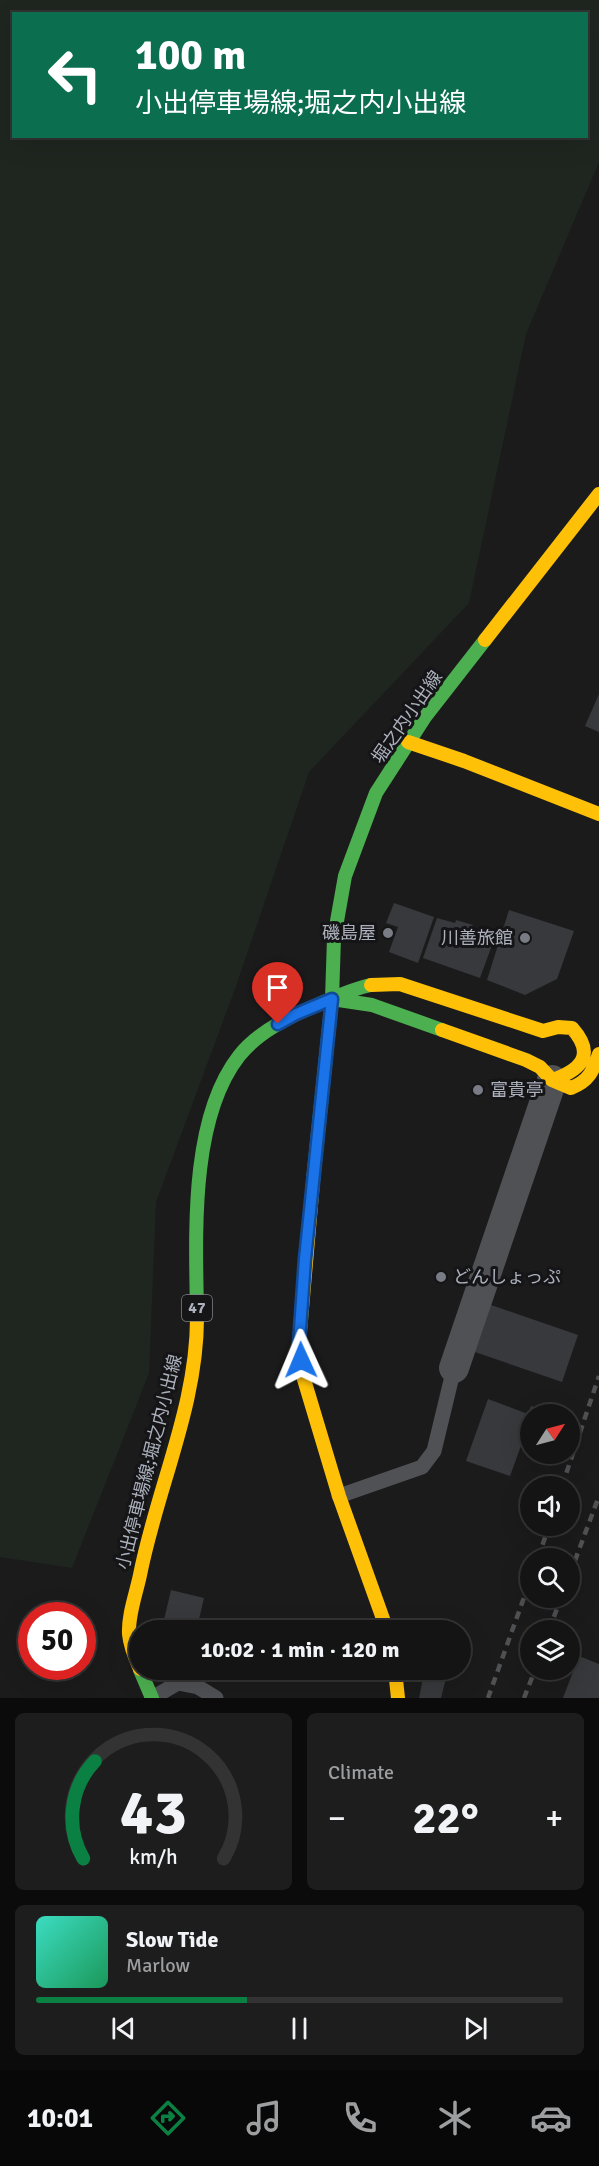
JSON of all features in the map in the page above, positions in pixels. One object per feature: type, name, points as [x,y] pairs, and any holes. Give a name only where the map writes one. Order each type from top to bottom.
[{"type":"main road","name":"堀之内小出線","points":[[383,1620],[339,1496],[303,1376],[299,1343],[305,1259],[332,999],[334,938],[345,876],[376,793],[408,742],[599,494]]},
{"type":"main road","points":[[408,742],[464,761],[599,814]]},
{"type":"main road","name":"47","points":[[332,999],[355,989],[390,982],[543,1031],[564,1026],[572,1028],[582,1039],[583,1060],[574,1072],[552,1080]]},
{"type":"main road","points":[[332,999],[372,1005],[526,1060],[540,1067],[552,1080],[570,1088],[582,1085],[590,1078],[599,1054]]},
{"type":"main road","name":"小出停車場線;堀之内小出線","points":[[131,1620],[141,1563],[173,1454],[196,1355],[200,1171],[204,1140],[212,1109],[226,1076],[239,1055],[278,1024],[332,999]]},
{"type":"main road","name":"小出停車場線;堀之内小出線","points":[[145,1680],[152,1698]]},
{"type":"main road","points":[[396,1680],[398,1698]]},
{"type":"street","points":[[454,1368],[552,1080]]},
{"type":"lane","points":[[339,1496],[422,1467],[434,1451],[454,1368]]},
{"type":"lane","points":[[152,1698],[178,1683],[198,1687],[216,1698]]},
{"type":"shaded area","points":[[0,0],[599,0],[599,162],[526,334],[469,603],[309,772],[236,986],[156,1202],[149,1373],[72,1568],[0,1557]]},
{"type":"building","points":[[599,694],[599,732],[585,726]]},
{"type":"building","points":[[394,903],[434,917],[418,963],[389,952],[398,927],[386,923]]},
{"type":"building","points":[[509,910],[574,931],[557,979],[525,995],[487,980]]},
{"type":"building","points":[[437,918],[473,925],[471,928],[495,937],[480,978],[423,958]]},
{"type":"building","points":[[491,1305],[578,1335],[562,1382],[475,1352]]},
{"type":"building","points":[[488,1399],[520,1411],[520,1449],[510,1476],[466,1461]]},
{"type":"building","points":[[171,1590],[204,1598],[199,1620],[164,1620]]},
{"type":"building","points":[[580,1656],[599,1664],[599,1698],[563,1698],[570,1680],[580,1680]]},
{"type":"building","points":[[423,1680],[446,1680],[441,1698],[419,1698]]},
{"type":"railway","points":[[565,1476],[599,1376]]},
{"type":"railway","points":[[580,1548],[599,1496]]},
{"type":"railway","points":[[541,1548],[546,1536]]},
{"type":"railway","points":[[488,1698],[520,1608]]},
{"type":"railway","points":[[553,1620],[557,1608]]},
{"type":"railway","points":[[524,1698],[531,1680]]},
{"type":"traffic: fast","points":[[314,1171],[332,999],[334,938],[345,876],[376,793],[425,717],[485,640]]},
{"type":"traffic: fast","points":[[197,1315],[196,1251],[199,1181],[203,1146],[211,1113],[223,1082],[246,1048],[274,1026],[335,997],[371,985]]},
{"type":"traffic: fast","points":[[332,999],[372,1005],[442,1030]]},
{"type":"traffic: fast","points":[[144,1680],[152,1698]]},
{"type":"traffic: slow","points":[[485,640],[599,494]]},
{"type":"traffic: slow","points":[[408,742],[464,761],[599,814]]},
{"type":"traffic: slow","points":[[371,985],[400,984],[543,1031],[558,1027],[572,1028],[583,1046],[584,1054],[582,1060],[571,1071],[552,1080],[540,1067],[526,1060],[442,1030]]},
{"type":"traffic: slow","points":[[552,1080],[571,1088],[577,1085],[590,1075],[599,1054]]},
{"type":"traffic: slow","points":[[314,1171],[299,1343],[303,1376],[339,1496],[383,1620]]},
{"type":"traffic: slow","points":[[130,1620],[147,1542],[184,1413],[196,1348],[197,1315]]},
{"type":"traffic: slow","points":[[396,1680],[398,1698]]},
{"type":"place","name":"磯島屋","points":[[388,933]]},
{"type":"place","name":"川善旅館","points":[[525,938]]},
{"type":"place","name":"富貴亭","points":[[478,1090]]},
{"type":"place","name":"どんしょっぷ","points":[[441,1277]]},
{"type":"route","points":[[278,1024],[332,999],[305,1259],[299,1343],[301,1360]]}]
